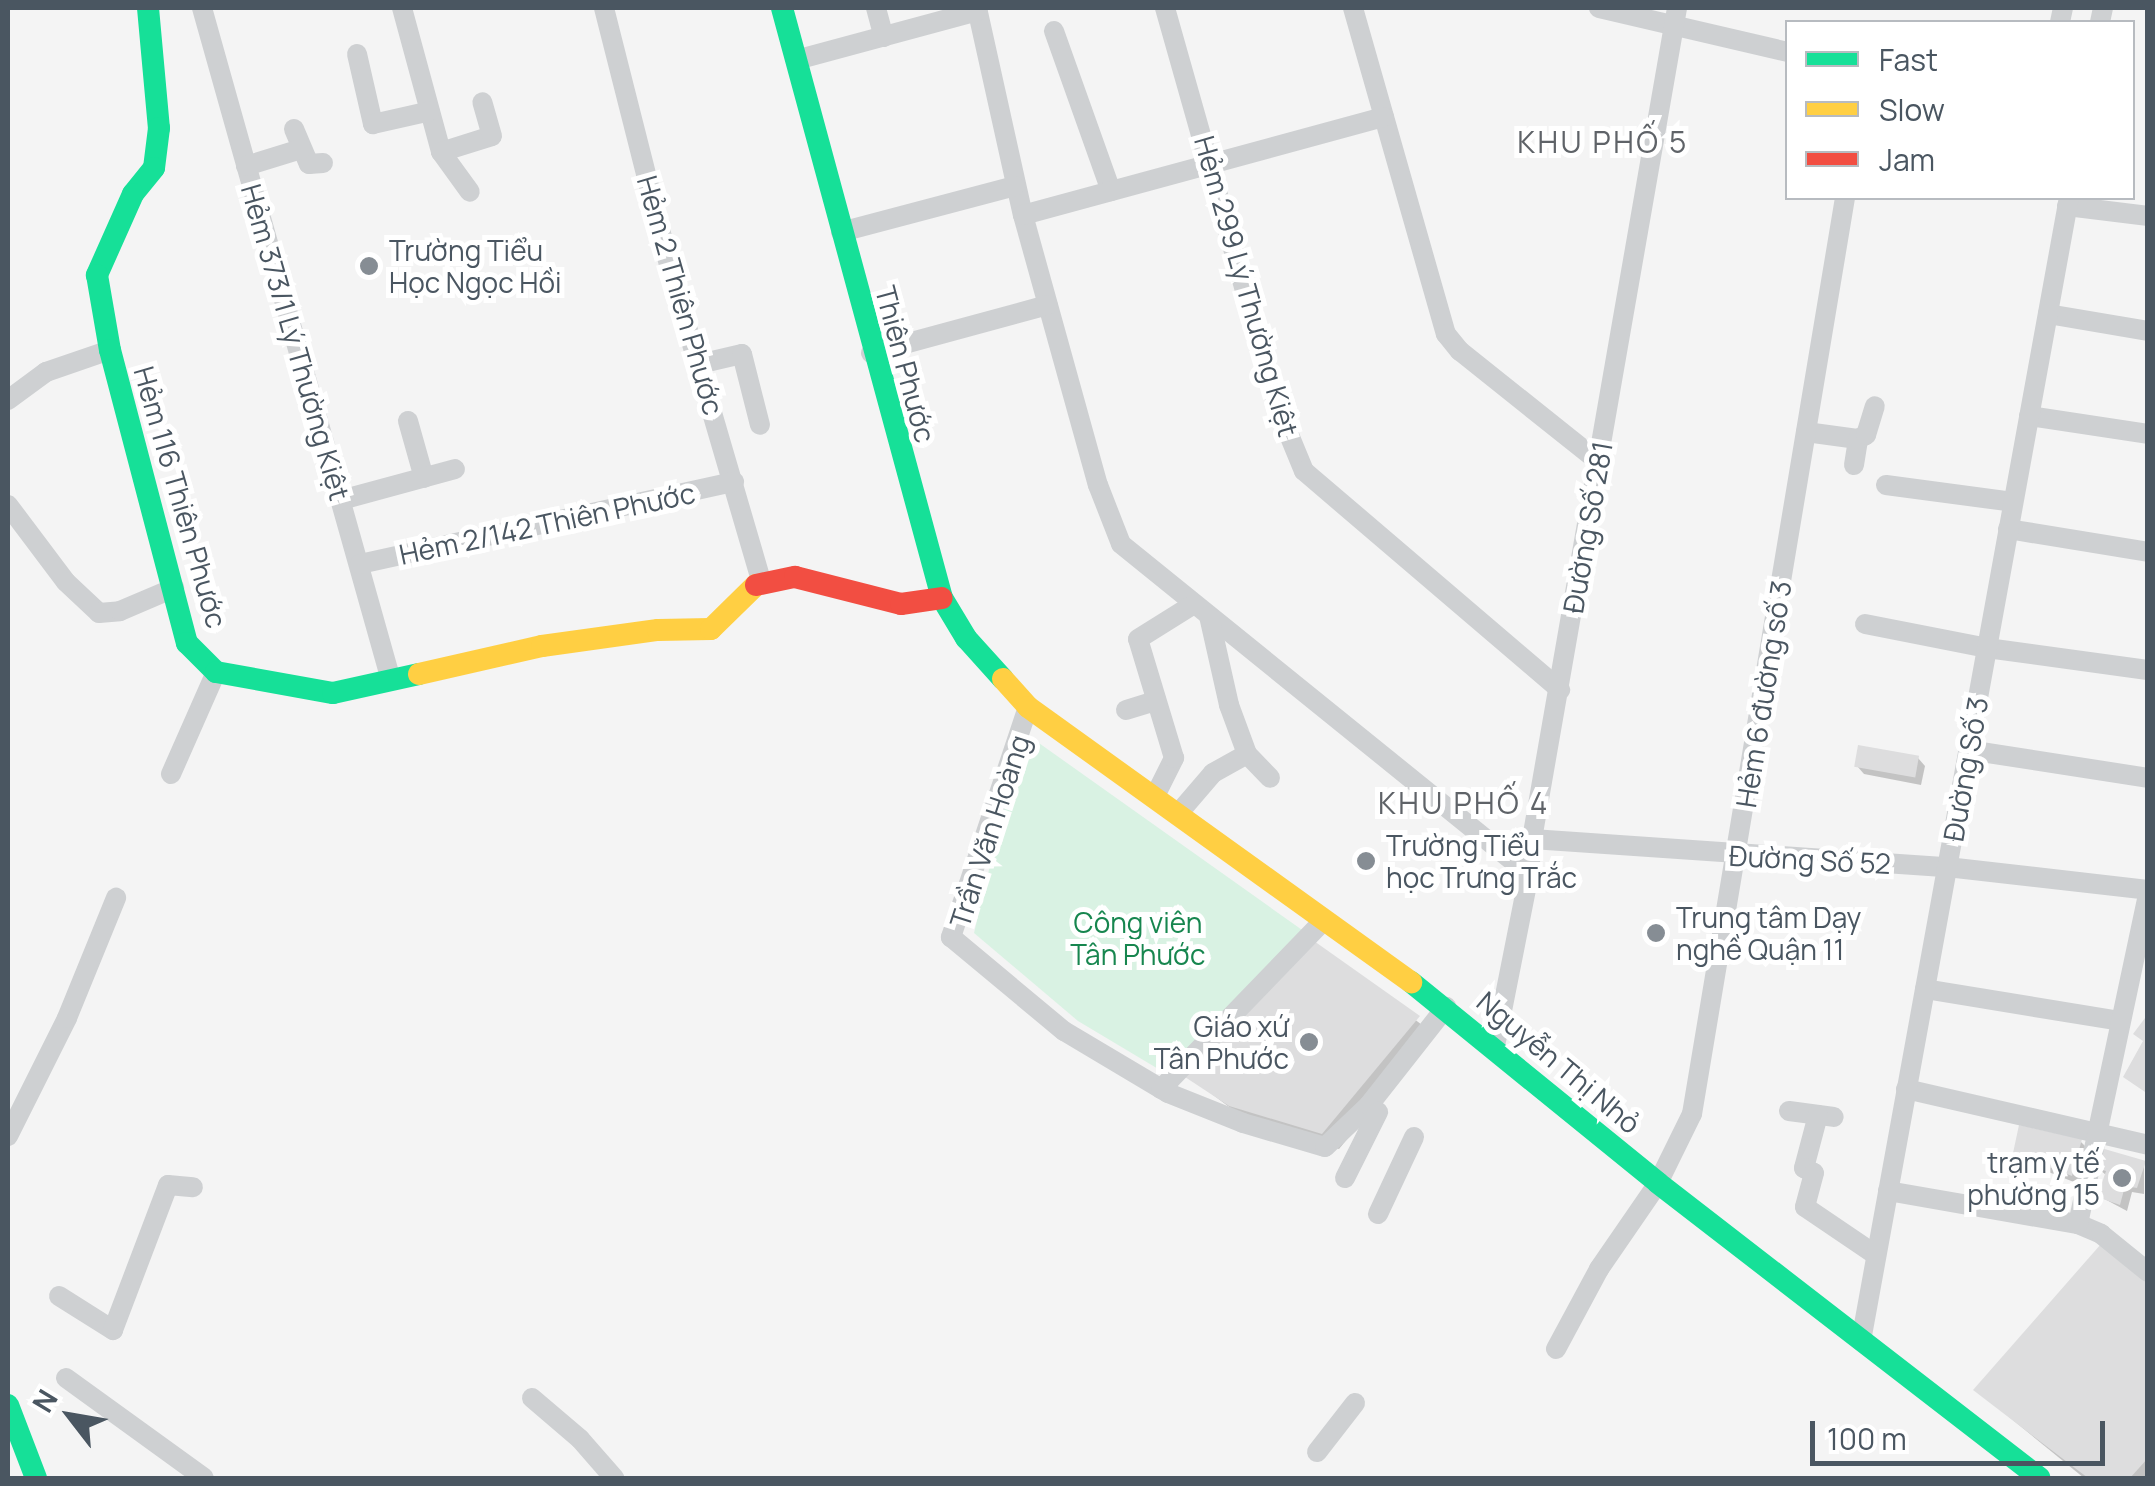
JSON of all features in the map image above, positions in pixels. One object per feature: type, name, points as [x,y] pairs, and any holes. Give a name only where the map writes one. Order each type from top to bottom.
[{"type":"street","name":"Hẻm 116 Thiên Phước","points":[[148,8],[159,128],[154,168],[133,194],[97,275],[110,350],[188,643],[216,672]]},
{"type":"street","name":"Hẻm 373/1 Lý Thường Kiệt","points":[[202,8],[390,678]]},
{"type":"street","points":[[402,8],[441,152],[470,192]]},
{"type":"street","name":"Hẻm 2 Thiên Phước","points":[[604,8],[761,581]]},
{"type":"street","name":"Thiên Phước","points":[[782,8],[872,353],[942,598],[966,638],[1028,707]]},
{"type":"street","points":[[876,8],[884,37]]},
{"type":"street","name":"Hẻm 299 Lý Thường Kiệt","points":[[1166,8],[1278,408],[1304,471],[1560,690]]},
{"type":"street","points":[[1353,8],[1446,334],[1460,351],[1598,461]]},
{"type":"street","points":[[1600,8],[1675,17],[1785,51]]},
{"type":"street","points":[[796,60],[978,9],[1015,186],[1098,485],[1121,544],[1530,874]]},
{"type":"street","name":"Đường Số 281","points":[[1496,1046],[1530,874],[1532,839],[1675,17]]},
{"type":"street","points":[[1054,31],[1112,191]]},
{"type":"street","points":[[357,54],[373,124],[430,111]]},
{"type":"street","points":[[441,152],[492,136],[482,102]]},
{"type":"street","points":[[1023,215],[1384,117]]},
{"type":"street","points":[[246,166],[297,139],[309,164],[322,163]]},
{"type":"street","points":[[842,232],[1015,186]]},
{"type":"street","name":"Hẻm 6 đường số 3","points":[[1556,1349],[1599,1269],[1658,1184],[1692,1114],[1845,200]]},
{"type":"street","points":[[2068,202],[2148,216]]},
{"type":"street","name":"Đường Số 3","points":[[1861,1340],[2068,202]]},
{"type":"street","points":[[872,353],[1048,305]]},
{"type":"street","points":[[2048,314],[2148,331]]},
{"type":"street","points":[[8,400],[46,372],[110,350]]},
{"type":"street","points":[[699,364],[742,354],[760,425]]},
{"type":"street","points":[[1806,432],[1858,439],[1866,435],[1874,406]]},
{"type":"street","points":[[2029,416],[2148,434]]},
{"type":"street","points":[[408,421],[424,478]]},
{"type":"street","points":[[1854,465],[1858,439]]},
{"type":"street","points":[[341,500],[455,470]]},
{"type":"street","name":"Hẻm 2/142 Thiên Phước","points":[[360,564],[734,482]]},
{"type":"street","points":[[1886,486],[2013,502]]},
{"type":"street","points":[[8,505],[66,582],[99,613],[120,611],[174,588]]},
{"type":"street","points":[[2008,529],[2148,552]]},
{"type":"street","points":[[171,774],[216,672],[332,693],[542,646],[658,630],[710,629],[761,581],[796,577],[901,604],[942,598]]},
{"type":"street","points":[[1154,798],[1174,758],[1138,639],[1201,610]]},
{"type":"street","points":[[1201,610],[1247,754],[1270,778]]},
{"type":"street","points":[[1865,624],[1987,648],[2148,670]]},
{"type":"street","points":[[1126,710],[1156,702]]},
{"type":"street","name":"Nguyễn Thị Nhỏ","points":[[1028,707],[1446,1007],[1658,1184],[2040,1478]]},
{"type":"street","name":"Trần Văn Hoàng","points":[[1028,707],[952,937],[1064,1031],[1161,1089],[1243,1123],[1326,1148],[1369,1105],[1446,1007]]},
{"type":"street","points":[[1968,750],[2148,778]]},
{"type":"street","points":[[1177,815],[1213,773],[1247,754]]},
{"type":"street","name":"Đường Số 52","points":[[1532,839],[1947,867],[2148,892]]},
{"type":"street","points":[[2078,1224],[2148,892]]},
{"type":"street","points":[[8,1136],[67,1018],[116,898]]},
{"type":"street","points":[[1161,1089],[1323,921]]},
{"type":"street","points":[[1925,989],[2120,1021]]},
{"type":"street","points":[[1906,1090],[2097,1130],[2148,1145]]},
{"type":"street","points":[[1345,1178],[1378,1112]]},
{"type":"street","points":[[1789,1112],[1826,1116],[1804,1168],[1814,1173],[1806,1207],[1876,1255]]},
{"type":"street","points":[[1378,1214],[1414,1137]]},
{"type":"street","points":[[60,1296],[112,1330],[168,1185],[193,1187]]},
{"type":"street","points":[[1888,1192],[2078,1224],[2101,1234],[2148,1272]]},
{"type":"street","points":[[66,1378],[204,1478]]},
{"type":"street","points":[[532,1398],[580,1438],[614,1478]]},
{"type":"street","points":[[1317,1452],[1355,1402]]},
{"type":"street","points":[[8,1405],[36,1478]]},
{"type":"green space","name":"Công viên Tân Phước","points":[[1022,731],[1305,932],[1165,1073],[1078,1021],[974,933]]},
{"type":"building","points":[[1858,745],[1919,756],[1915,777],[1854,767]]},
{"type":"building","name":"Giáo xứ Tân Phước","points":[[1314,941],[1420,1016],[1322,1134],[1229,1106],[1185,1077]]},
{"type":"building","points":[[2148,1014],[2148,1094],[2123,1077],[2143,1041],[2133,1034]]},
{"type":"building","points":[[2019,1125],[2082,1139],[2072,1176],[2013,1153]]},
{"type":"building","name":"trạm y tế phường 15","points":[[2101,1148],[2146,1161],[2137,1188],[2125,1186],[2120,1205],[2097,1197],[2106,1171],[2096,1168]]},
{"type":"building","points":[[2101,1244],[2148,1283],[2148,1458],[2130,1478],[2088,1478],[1973,1390]]},
{"type":"traffic: fast","points":[[148,8],[159,128],[154,168],[133,194],[97,275],[110,350],[187,643],[216,672],[333,693],[419,674]]},
{"type":"traffic: fast","points":[[782,8],[942,598],[966,638],[1003,679]]},
{"type":"traffic: fast","points":[[1411,982],[1658,1183],[2039,1478]]},
{"type":"traffic: fast","points":[[8,1405],[36,1478]]},
{"type":"traffic: slow","points":[[419,674],[542,646],[658,630],[711,629],[756,585]]},
{"type":"traffic: slow","points":[[1003,679],[1028,707],[1411,982]]},
{"type":"traffic: jam","points":[[756,585],[795,577],[901,604],[942,598]]},
{"type":"place","name":"Trường Tiểu Học Ngọc Hồi","points":[[369,266]]},
{"type":"place","name":"Trường Tiểu học Trưng Trắc","points":[[1366,861]]},
{"type":"place","name":"Trung tâm Dạy nghề Quận 11","points":[[1656,933]]},
{"type":"place","name":"Giáo xứ Tân Phước","points":[[1309,1042]]},
{"type":"place","name":"trạm y tế phường 15","points":[[2122,1178]]},
{"type":"district","name":"KHU PHỐ 5","points":[[1603,142]]},
{"type":"district","name":"KHU PHỐ 4","points":[[1464,803]]}]
